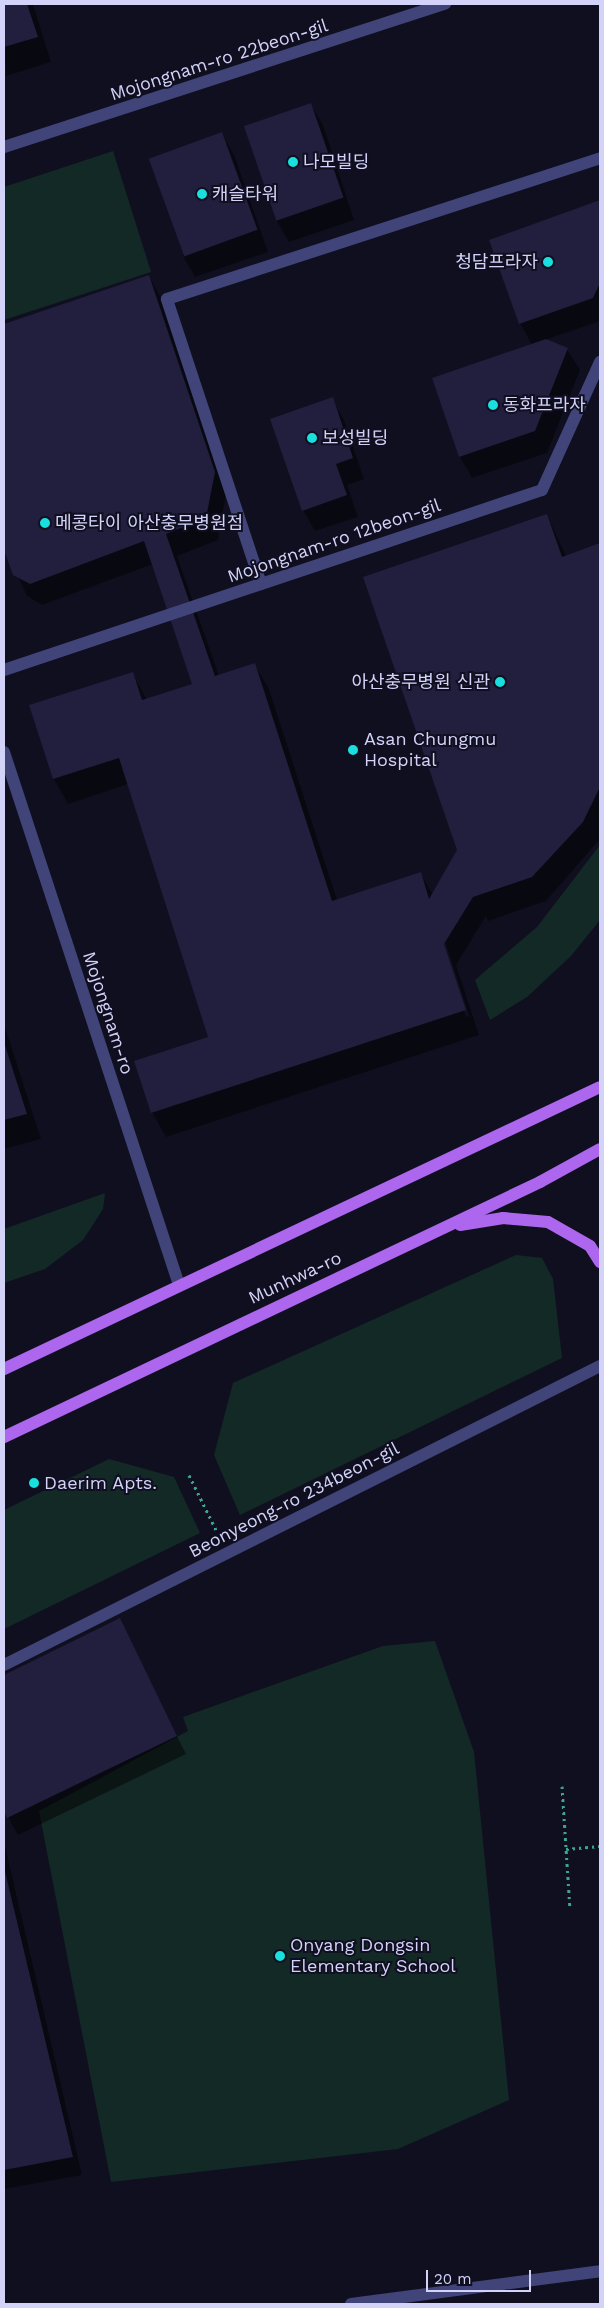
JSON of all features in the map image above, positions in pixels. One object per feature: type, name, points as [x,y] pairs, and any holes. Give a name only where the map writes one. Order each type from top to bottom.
[{"type":"main road","points":[[4,1369],[178,1284],[600,1087]]},
{"type":"main road","name":"Munhwa-ro","points":[[4,1437],[540,1182],[600,1149]]},
{"type":"main road","points":[[443,1228],[503,1218],[548,1222],[590,1246],[600,1262]]},
{"type":"street","name":"Mojongnam-ro 22beon-gil","points":[[4,147],[446,4]]},
{"type":"street","points":[[261,584],[167,299],[600,158]]},
{"type":"street","name":"Mojongnam-ro 12beon-gil","points":[[4,670],[542,490],[600,362]]},
{"type":"street","name":"Mojongnam-ro","points":[[4,752],[178,1284]]},
{"type":"street","name":"Beonyeong-ro 234beon-gil","points":[[4,1665],[600,1366]]},
{"type":"street","points":[[351,2304],[600,2271]]},
{"type":"path","points":[[189,1475],[227,1553]]},
{"type":"path","points":[[562,1786],[570,1909]]},
{"type":"path","points":[[566,1849],[600,1846]]},
{"type":"green space","points":[[113,151],[151,272],[4,320],[4,187]]},
{"type":"green space","points":[[600,845],[600,920],[571,956],[527,997],[490,1020],[475,980],[537,927]]},
{"type":"green space","points":[[105,1193],[103,1209],[83,1240],[45,1269],[4,1283],[4,1229]]},
{"type":"green space","points":[[516,1255],[542,1258],[553,1279],[562,1358],[240,1515],[214,1455],[233,1383]]},
{"type":"green space","points":[[109,1459],[174,1477],[200,1533],[4,1629],[4,1510]]},
{"type":"green space","points":[[435,1641],[474,1752],[509,2100],[398,2149],[111,2182],[39,1811],[188,1731],[183,1717],[383,1646]]},
{"type":"building","points":[[4,4],[27,4],[38,37],[4,47]]},
{"type":"building","name":"나모빌딩","points":[[311,103],[344,198],[276,221],[244,126]]},
{"type":"building","name":"캐슬타워","points":[[222,132],[258,230],[184,256],[149,159]]},
{"type":"building","name":"청담프라자","points":[[600,200],[600,283],[593,298],[519,324],[489,240]]},
{"type":"building","points":[[149,275],[215,472],[206,518],[166,534],[215,676],[255,663],[332,901],[421,872],[429,899],[457,850],[363,577],[547,514],[562,557],[600,543],[600,787],[583,822],[532,877],[473,897],[444,944],[466,1010],[151,1113],[134,1061],[208,1037],[119,758],[53,779],[29,705],[133,672],[142,700],[192,684],[144,541],[30,584],[13,575],[4,550],[4,324]]},
{"type":"building","name":"동화프라자","points":[[546,339],[568,348],[535,431],[459,457],[432,378]]},
{"type":"building","name":"보성빌딩","points":[[333,397],[353,458],[336,464],[347,495],[302,511],[270,419]]},
{"type":"building","points":[[4,1042],[27,1114],[4,1120]]},
{"type":"building","points":[[120,1618],[177,1736],[7,1818],[4,1812],[4,1675]]},
{"type":"building","points":[[4,1867],[73,2157],[4,2170]]},
{"type":"place","name":"나모빌딩","points":[[293,162]]},
{"type":"place","name":"캐슬타워","points":[[202,194]]},
{"type":"place","name":"청담프라자","points":[[548,262]]},
{"type":"place","name":"동화프라자","points":[[493,405]]},
{"type":"place","name":"보성빌딩","points":[[312,438]]},
{"type":"place","name":"메콩타이 아산충무병원점","points":[[45,523]]},
{"type":"place","name":"아산충무병원 신관","points":[[500,682]]},
{"type":"place","name":"Asan Chungmu Hospital","points":[[353,750]]},
{"type":"place","name":"Daerim Apts.","points":[[34,1483]]},
{"type":"place","name":"Onyang Dongsin Elementary School","points":[[280,1956]]}]
